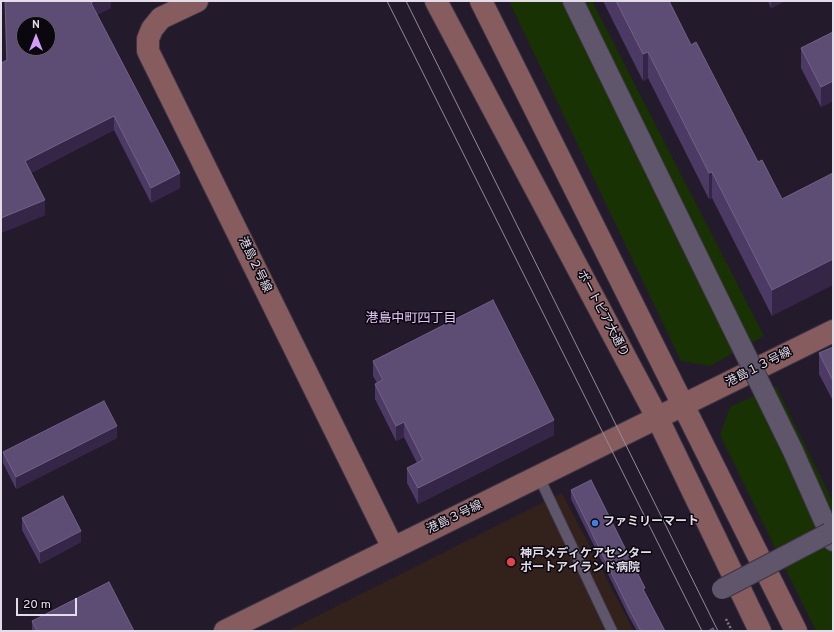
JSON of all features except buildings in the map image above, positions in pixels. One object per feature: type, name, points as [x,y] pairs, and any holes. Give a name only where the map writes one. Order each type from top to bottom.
[{"type":"street","name":"港島２号線","points":[[197,1],[161,18],[152,29],[148,39],[148,51],[393,548]]},
{"type":"street","name":"ポートピア大通り","points":[[436,1],[658,419],[760,631]]},
{"type":"street","points":[[481,1],[796,631]]},
{"type":"street","points":[[573,1],[793,451],[831,537],[722,589]]},
{"type":"street","name":"港島１３号線","points":[[684,406],[833,331]]},
{"type":"street","name":"港島３号線","points":[[225,631],[684,406]]},
{"type":"lane","points":[[539,477],[612,631]]},
{"type":"path","points":[[726,619],[732,631]]},
{"type":"shaded area","name":"神戸メディケアセンター ポートアイランド病院","points":[[562,493],[634,631],[287,631]]},
{"type":"green space","points":[[509,1],[592,1],[764,336],[710,366],[681,361]]},
{"type":"green space","points":[[776,386],[833,502],[833,631],[816,631],[720,435],[730,407]]},
{"type":"tram line","points":[[387,1],[702,631]]},
{"type":"tram line","points":[[406,1],[718,631]]},
{"type":"place","name":"ファミリーマート","points":[[595,523]]},
{"type":"place","name":"神戸メディケアセンター ポートアイランド病院","points":[[511,562]]},
{"type":"district","name":"港島中町四丁目","points":[[411,319]]}]
